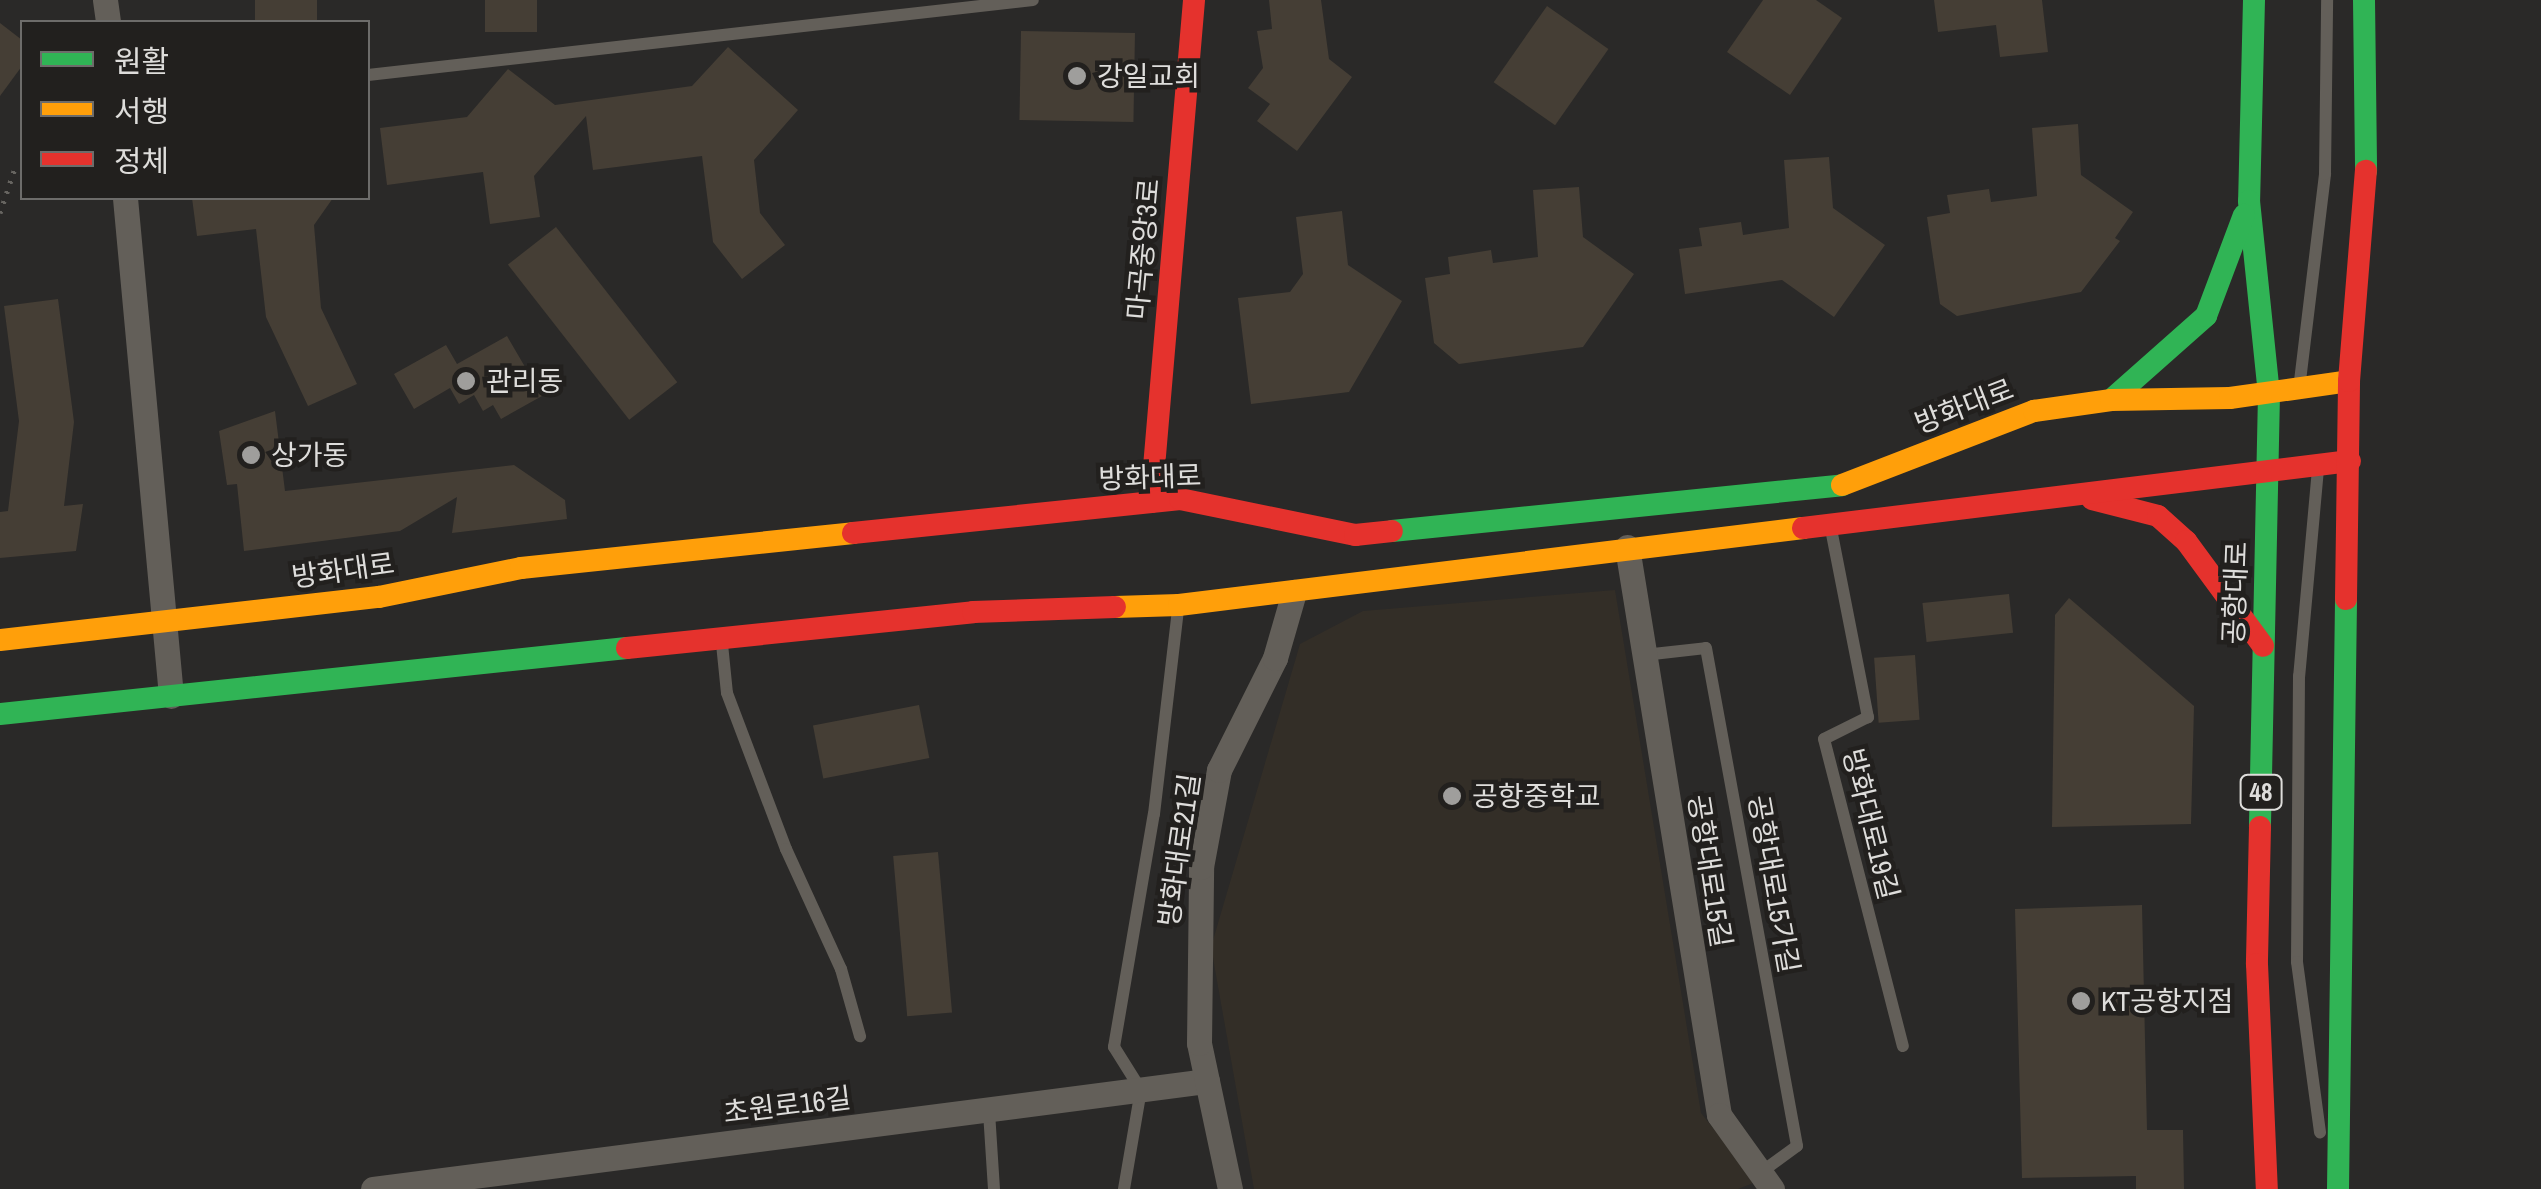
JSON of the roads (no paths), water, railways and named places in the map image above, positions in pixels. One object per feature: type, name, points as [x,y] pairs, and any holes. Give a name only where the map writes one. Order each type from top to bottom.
[{"type":"main road","name":"마곡중앙3로","points":[[1151,502],[1194,0]]},
{"type":"main road","name":"공항대로","points":[[2254,0],[2249,200],[2269,394],[2258,964],[2267,1189]]},
{"type":"main road","points":[[2338,1189],[2349,381],[2366,203],[2364,0]]},
{"type":"main road","points":[[2111,400],[2206,316],[2249,200]]},
{"type":"main road","name":"방화대로","points":[[0,640],[379,597],[522,568],[1151,502],[1208,502],[1356,535],[1848,484],[2034,410],[2111,400],[2269,394],[2295,397],[2349,381]]},
{"type":"main road","points":[[0,714],[722,642],[973,612],[1179,605],[2072,494],[2268,468],[2322,455],[2350,461]]},
{"type":"main road","points":[[2072,494],[2158,516],[2186,541],[2263,646]]},
{"type":"street","points":[[125,200],[171,696]]},
{"type":"street","name":"공항대로15길","points":[[1627,547],[1719,1115],[1766,1181]]},
{"type":"street","name":"방화대로21길","points":[[1230,1189],[1207,1082],[1195,942],[1201,867],[1219,770],[1274,658],[1294,592]]},
{"type":"street","name":"초원로16길","points":[[374,1189],[1207,1082]]},
{"type":"lane","points":[[370,75],[1033,0]]},
{"type":"lane","points":[[2295,397],[2308,355],[2325,174],[2328,0]]},
{"type":"lane","points":[[2331,430],[2349,381]]},
{"type":"lane","points":[[2268,468],[2286,421]]},
{"type":"lane","points":[[2322,455],[2299,676],[2298,962],[2328,1189]]},
{"type":"lane","name":"방화대로19길","points":[[1829,522],[1868,717],[1824,740],[1903,1046]]},
{"type":"lane","points":[[1124,1189],[1142,1090],[1114,1047],[1154,814],[1179,605]]},
{"type":"lane","points":[[722,642],[728,693],[786,849],[841,969],[860,1036]]},
{"type":"lane","name":"공항대로15가길","points":[[1644,656],[1706,648],[1797,1146],[1766,1181]]},
{"type":"lane","points":[[988,1112],[994,1189]]},
{"type":"place","name":"강일교회","points":[[1077,76]]},
{"type":"place","name":"관리동","points":[[466,381]]},
{"type":"place","name":"상가동","points":[[251,455]]},
{"type":"place","name":"공항중학교","points":[[1452,796]]},
{"type":"place","name":"KT공항지점","points":[[2081,1001]]}]
